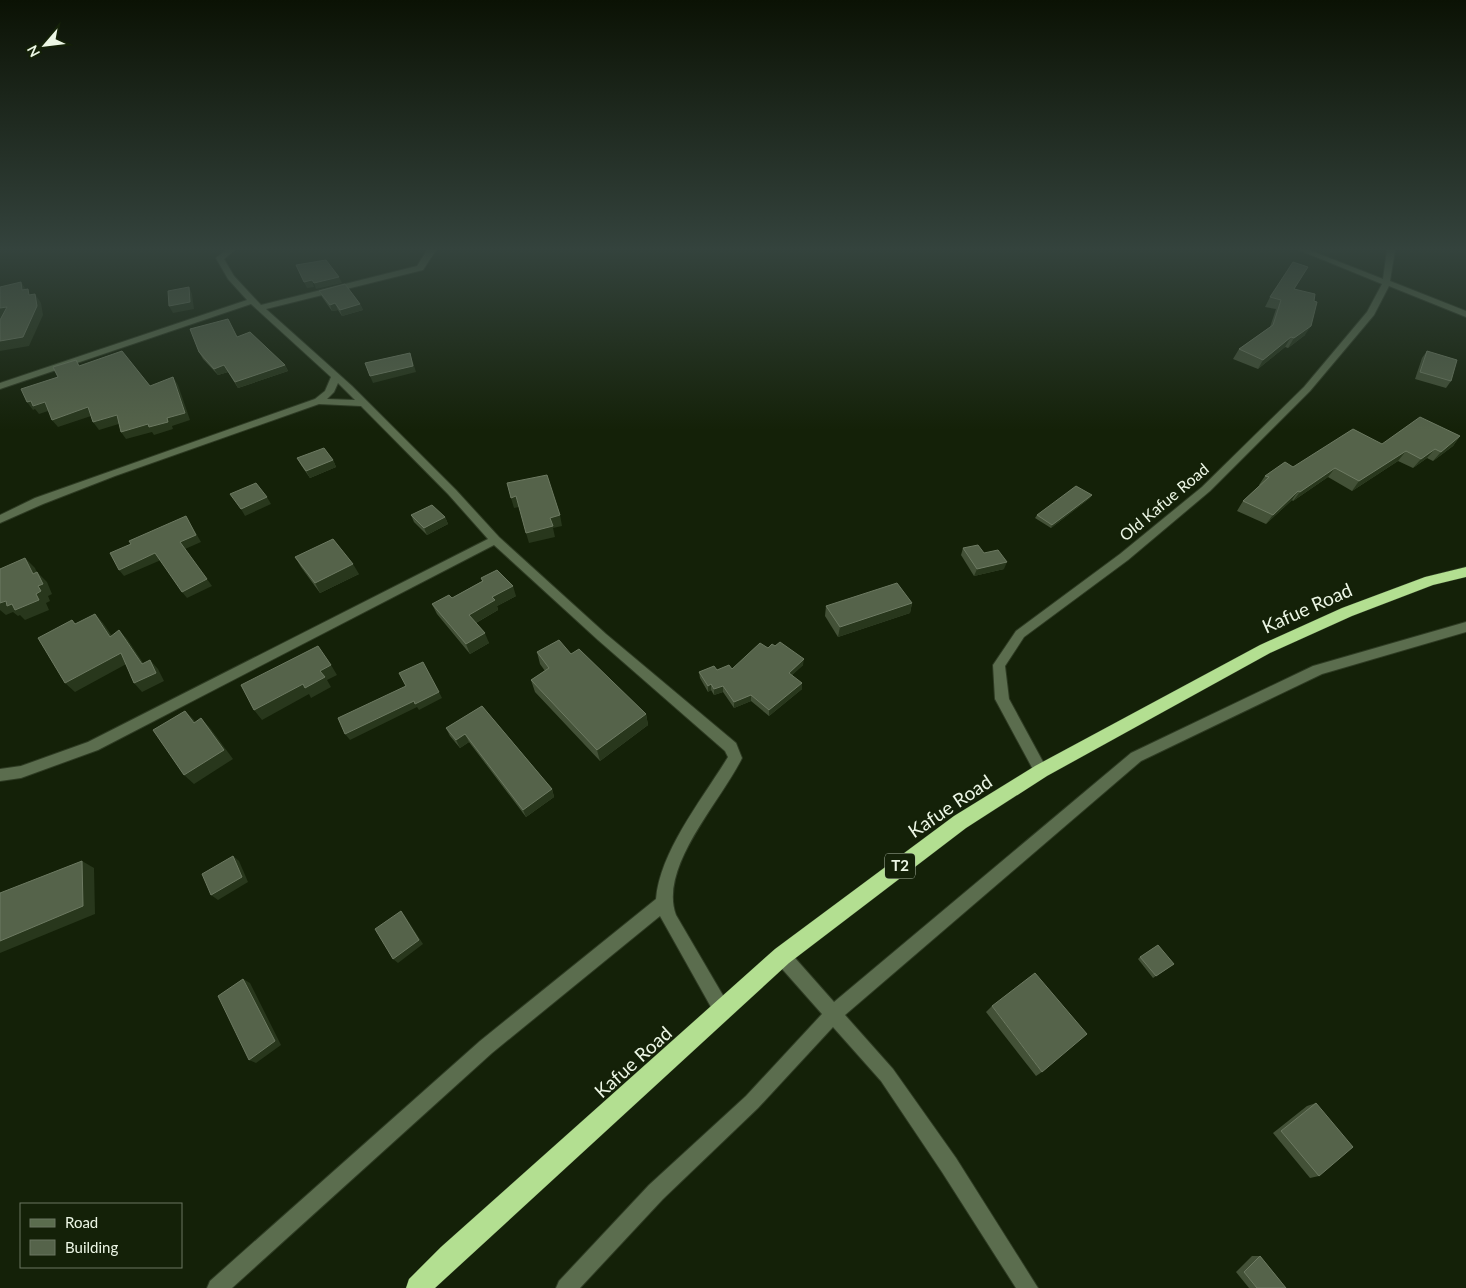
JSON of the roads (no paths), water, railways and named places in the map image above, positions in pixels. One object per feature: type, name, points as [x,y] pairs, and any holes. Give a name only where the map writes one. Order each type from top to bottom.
[{"type":"highway","name":"Kafue Road","points":[[418,1288],[450,1256],[782,956],[960,822],[1041,771],[1265,649],[1347,612],[1430,581],[1466,572]]},
{"type":"street","points":[[0,386],[237,310]]},
{"type":"street","points":[[263,310],[336,376],[446,485],[495,540],[602,637],[730,747],[735,754],[735,758],[680,849],[665,888],[664,903],[669,918],[722,1010]]},
{"type":"street","name":"Old Kafue Road","points":[[1041,771],[1002,699],[999,665],[1020,634],[1124,557],[1206,489],[1307,389],[1372,310]]},
{"type":"street","points":[[0,519],[39,501],[111,474],[318,401],[329,392],[336,376]]},
{"type":"street","points":[[318,401],[363,403]]},
{"type":"street","points":[[0,775],[21,772],[93,746],[495,540]]},
{"type":"street","points":[[566,1288],[656,1192],[752,1102],[834,1013],[1136,757],[1318,670],[1466,627]]},
{"type":"street","points":[[217,1288],[486,1046],[664,903]]},
{"type":"street","points":[[782,956],[834,1013],[892,1084],[949,1164],[1028,1288]]}]
